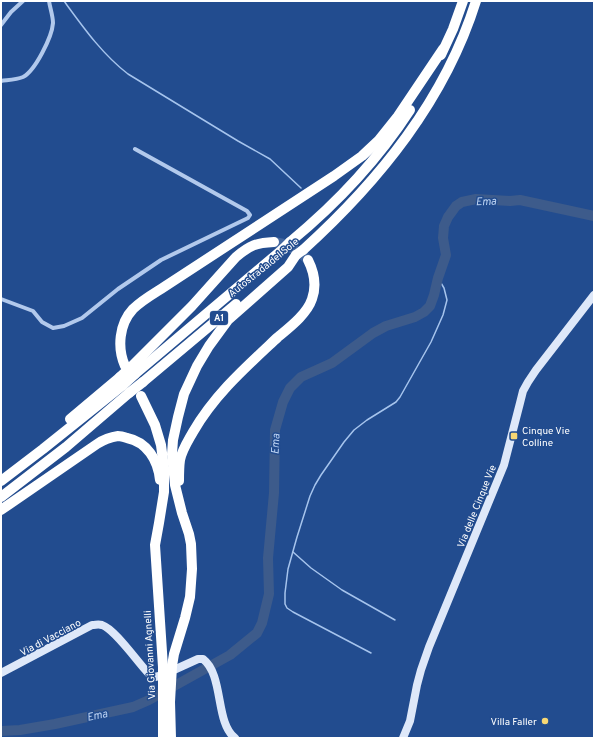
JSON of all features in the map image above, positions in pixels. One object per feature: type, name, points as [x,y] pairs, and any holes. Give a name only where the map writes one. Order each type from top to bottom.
[{"type":"highway","name":"Autostrada del Sole","points":[[1,481],[43,449],[121,381],[130,369],[287,246],[312,224],[347,189],[387,143],[430,78],[453,28],[463,1]]},
{"type":"highway","name":"Autostrada del Sole","points":[[1,497],[66,447],[223,314],[300,253],[351,204],[384,167],[413,129],[426,108],[444,76],[476,1]]},
{"type":"highway","points":[[274,242],[255,244],[236,257],[187,311],[130,369],[121,353],[120,346],[121,335],[126,320],[134,309],[143,301],[334,176],[362,156],[394,122],[443,49]]},
{"type":"highway","points":[[182,513],[175,485],[172,454],[173,440],[184,394],[197,366],[209,346],[228,320],[288,267],[300,253]]},
{"type":"highway","points":[[182,513],[179,478],[180,459],[187,441],[201,418],[220,394],[247,366],[305,312],[312,299],[314,287],[314,277],[308,260]]},
{"type":"highway","points":[[141,396],[155,425],[161,445],[164,468],[164,492],[162,504]]},
{"type":"highway","points":[[1,510],[97,444],[105,439],[119,436],[132,439],[143,444],[152,455],[159,476],[162,504]]},
{"type":"highway","name":"Via Giovanni Agnelli","points":[[162,504],[155,545],[156,572],[167,670],[167,702],[163,727],[163,738]]},
{"type":"highway","name":"Via Giovanni Agnelli","points":[[167,670],[174,654],[190,597],[192,569],[191,544],[182,513]]},
{"type":"highway","name":"Via Giovanni Agnelli","points":[[167,702],[171,714],[171,738]]},
{"type":"highway","points":[[171,714],[175,738]]},
{"type":"street","points":[[1,25],[11,12],[23,1]]},
{"type":"street","points":[[1,82],[24,76],[36,65],[48,40],[53,23],[49,1]]},
{"type":"street","points":[[1,299],[33,311],[42,322],[53,328],[64,326],[82,318],[118,289],[161,260],[248,218],[250,215],[247,211],[135,149]]},
{"type":"street","name":"Via delle Cinque Vie","points":[[403,738],[410,721],[414,707],[417,685],[429,647],[504,465],[523,391],[536,370],[594,295]]},
{"type":"street","name":"Via di Vacciano","points":[[1,674],[92,625],[100,624],[116,636],[149,674],[155,677],[167,670]]},
{"type":"street","points":[[167,670],[198,658],[207,665],[227,727],[235,738]]},
{"type":"waterway","points":[[64,1],[101,49],[128,74],[270,159],[301,188]]},
{"type":"waterway","name":"Ema","points":[[1,731],[20,730],[55,724],[133,707],[149,700],[230,655],[257,633],[262,623],[269,594],[268,558],[274,493],[275,430],[283,402],[290,388],[301,377],[332,363],[373,333],[386,326],[415,317],[424,312],[430,306],[446,255],[443,238],[444,226],[448,217],[456,206],[462,202],[476,199],[510,201],[520,200],[594,216]]},
{"type":"waterway","points":[[371,653],[287,608],[285,604],[285,593],[288,569],[310,496],[321,475],[354,430],[396,402],[431,342],[443,315],[447,300],[444,288],[438,278]]},
{"type":"waterway","points":[[293,552],[311,568],[342,590],[395,620]]},
{"type":"tunnel","points":[[274,242],[284,244],[301,253],[308,260]]},
{"type":"place","name":"Cinque Vie Colline","points":[[514,436]]},
{"type":"place","name":"Villa Faller","points":[[545,721]]}]
